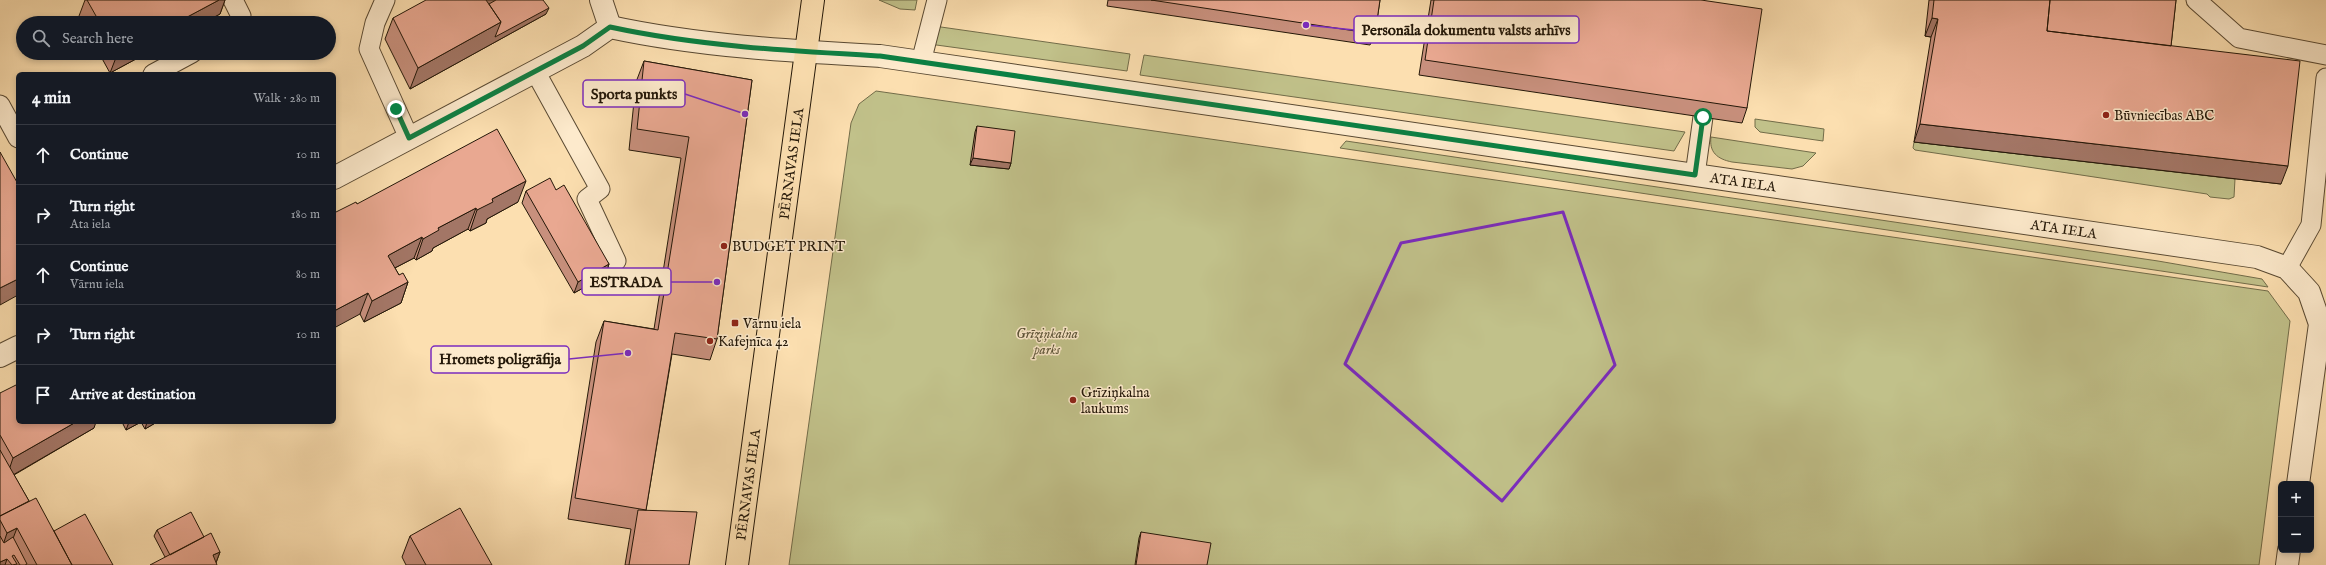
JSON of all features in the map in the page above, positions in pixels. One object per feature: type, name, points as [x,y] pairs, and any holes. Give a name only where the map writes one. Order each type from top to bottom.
[{"type":"main road","name":"PĒRNAVAS IELA","points":[[737,565],[813,0]]},
{"type":"street","points":[[601,0],[610,27]]},
{"type":"street","points":[[336,177],[583,46],[610,27],[648,35],[805,52]]},
{"type":"street","name":"ATA IELA","points":[[805,52],[880,56],[2250,256],[2287,268],[2309,292],[2320,324],[2298,481]]},
{"type":"street","points":[[0,356],[16,347]]},
{"type":"street","points":[[2287,565],[2289,553]]},
{"type":"lane","points":[[233,0],[241,16]]},
{"type":"lane","points":[[385,0],[375,23],[369,49],[409,138]]},
{"type":"lane","points":[[921,62],[937,0]]},
{"type":"lane","points":[[2196,0],[2239,38],[2326,55]]},
{"type":"lane","points":[[158,72],[179,60]]},
{"type":"lane","points":[[535,71],[600,189],[587,199],[616,261]]},
{"type":"lane","points":[[2287,268],[2311,225],[2325,106],[2326,78]]},
{"type":"lane","points":[[0,105],[16,134]]},
{"type":"lane","points":[[1695,175],[1703,117]]},
{"type":"highlighted area","points":[[1563,212],[1615,365],[1502,501],[1345,364],[1401,243]]},
{"type":"green space","points":[[879,0],[917,0],[915,10],[900,9]]},
{"type":"green space","points":[[934,26],[1130,54],[1127,71],[929,44]]},
{"type":"green space","points":[[1144,55],[1685,132],[1674,151],[1140,75]]},
{"type":"green space","name":"Grīziņkalna parks","points":[[876,91],[2268,291],[2290,321],[2259,565],[789,565],[851,123],[859,104]]},
{"type":"green space","points":[[1755,119],[1824,129],[1823,141],[1760,132],[1755,127]]},
{"type":"green space","points":[[1711,137],[1816,153],[1803,166],[1792,169],[1732,162],[1722,159],[1715,154],[1711,147]]},
{"type":"green space","points":[[1346,141],[2158,261],[2262,279],[2268,287],[1340,148]]},
{"type":"green space","points":[[1914,142],[2235,179],[2234,197],[2229,199],[2210,197],[2207,194],[1915,150],[1913,148]]},
{"type":"building","points":[[87,0],[219,0],[189,16],[96,16]]},
{"type":"building","points":[[426,0],[486,0],[501,22],[418,68],[393,18]]},
{"type":"building","points":[[496,0],[543,0],[549,8],[495,37],[501,22],[489,4]]},
{"type":"building","points":[[1151,0],[1380,0],[1375,34]]},
{"type":"building","points":[[1434,0],[1701,0],[1762,9],[1747,108],[1425,60]]},
{"type":"building","points":[[1934,0],[2050,0],[2047,31],[2300,61],[2288,166],[1920,124],[1938,19],[1932,18]]},
{"type":"building","points":[[2050,0],[2176,0],[2171,46],[2047,31]]},
{"type":"building","points":[[644,61],[752,80],[717,339],[675,333],[646,510],[575,498],[604,321],[658,330],[689,137],[637,129]]},
{"type":"building","points":[[977,126],[1015,131],[1011,163],[973,158]]},
{"type":"building","points":[[497,129],[526,181],[492,199],[493,202],[477,210],[476,208],[438,228],[439,230],[423,239],[422,237],[389,255],[388,256],[399,275],[403,273],[408,282],[372,301],[368,293],[336,310],[336,212],[356,202],[357,204]]},
{"type":"building","points":[[0,152],[16,180],[16,280],[0,288]]},
{"type":"building","points":[[550,178],[556,190],[564,185],[609,264],[578,282],[526,191]]},
{"type":"building","points":[[16,385],[16,424],[72,424],[13,458],[0,435],[0,393]]},
{"type":"building","points":[[0,450],[29,501],[0,516]]},
{"type":"building","points":[[36,498],[72,565],[37,565],[17,528],[7,533],[0,520],[0,516]]},
{"type":"building","points":[[460,508],[492,565],[426,565],[410,536]]},
{"type":"building","points":[[638,510],[697,512],[689,565],[629,565]]},
{"type":"building","points":[[191,512],[204,537],[170,555],[157,530]]},
{"type":"building","points":[[85,514],[113,565],[72,565],[54,531]]},
{"type":"building","points":[[1141,532],[1211,543],[1207,565],[1136,565]]},
{"type":"building","points":[[211,533],[220,552],[213,555],[217,565],[150,565]]},
{"type":"building","points":[[0,536],[4,543],[13,537],[27,564],[20,565],[14,555],[12,556],[17,564],[12,565],[7,559],[0,562]]},
{"type":"place","name":"Personāla dokumentu valsts arhīvs","points":[[1306,25]]},
{"type":"place","name":"Sporta punkts","points":[[745,114]]},
{"type":"place","name":"Būvniecības ABC","points":[[2106,115]]},
{"type":"place","name":"BUDGET PRINT","points":[[724,246]]},
{"type":"place","name":"ESTRADA","points":[[717,282]]},
{"type":"place","name":"Vārnu iela","points":[[735,323]]},
{"type":"place","name":"Kafejnīca 42","points":[[710,341]]},
{"type":"place","name":"Hromets poligrāfija","points":[[628,353]]},
{"type":"place","name":"Grīziņkalna laukums","points":[[1073,400]]},
{"type":"route","points":[[396,109],[409,138],[583,46],[610,27],[648,35],[805,52],[880,56],[1695,175],[1703,117]]}]
